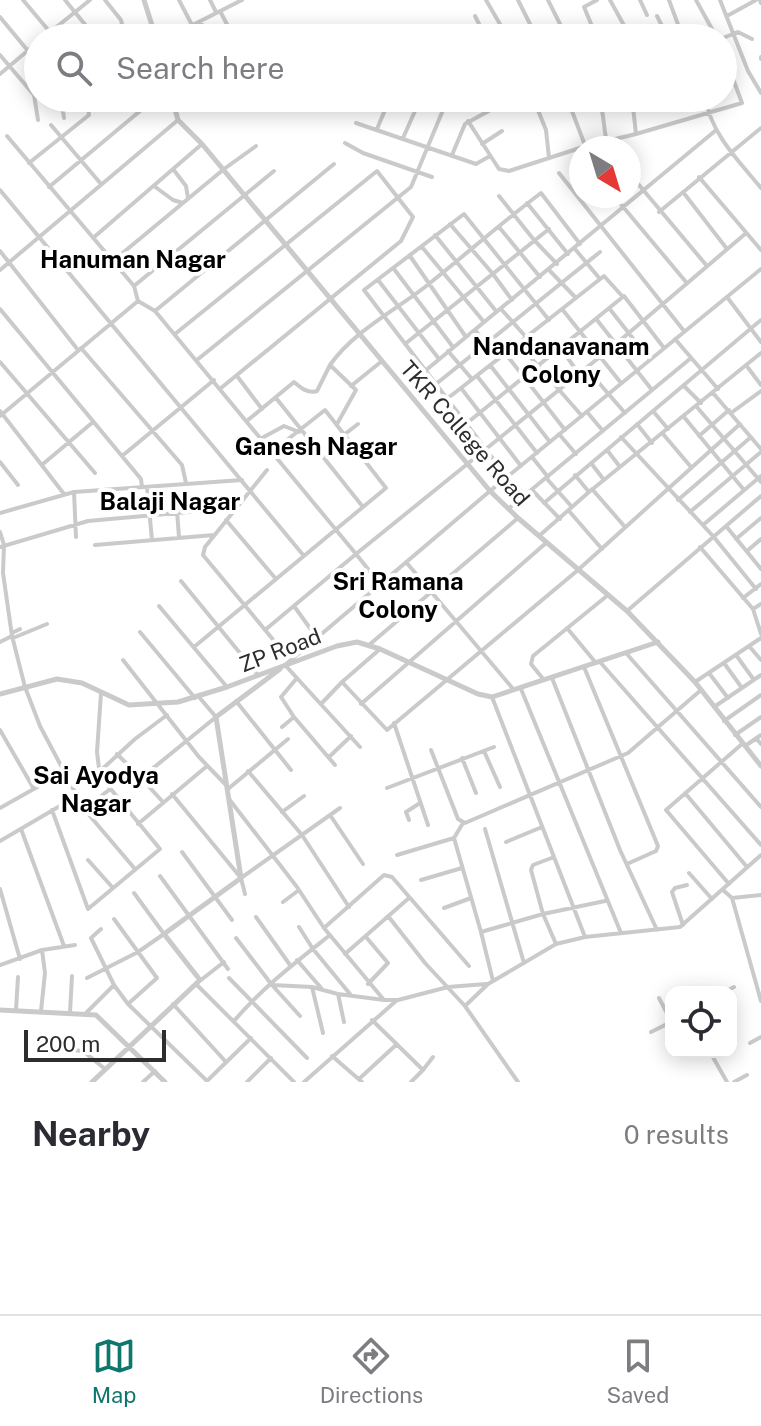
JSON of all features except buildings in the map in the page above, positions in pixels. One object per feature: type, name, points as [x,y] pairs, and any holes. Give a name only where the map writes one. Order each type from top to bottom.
[{"type":"street","points":[[23,0],[43,24]]},
{"type":"street","points":[[65,0],[85,24]]},
{"type":"street","points":[[60,24],[90,0]]},
{"type":"street","points":[[105,0],[122,24]]},
{"type":"street","points":[[144,0],[152,24]]},
{"type":"street","points":[[179,0],[191,24]]},
{"type":"street","points":[[210,0],[226,24]]},
{"type":"street","points":[[194,24],[241,0]]},
{"type":"street","points":[[486,0],[500,24]]},
{"type":"street","points":[[518,0],[530,24]]},
{"type":"street","points":[[548,0],[559,24]]},
{"type":"street","points":[[580,0],[592,24]]},
{"type":"street","points":[[584,7],[597,0]]},
{"type":"street","points":[[610,0],[623,24]]},
{"type":"street","points":[[640,0],[647,15]]},
{"type":"street","points":[[669,0],[678,24]]},
{"type":"street","points":[[696,0],[709,24]]},
{"type":"street","points":[[720,0],[730,24]]},
{"type":"street","points":[[727,16],[759,1]]},
{"type":"street","points":[[475,16],[479,24]]},
{"type":"street","points":[[657,16],[661,24]]},
{"type":"street","points":[[0,17],[24,45]]},
{"type":"street","points":[[737,33],[744,33],[752,39]]},
{"type":"street","points":[[737,38],[761,93]]},
{"type":"street","points":[[0,74],[24,54]]},
{"type":"street","points":[[0,55],[24,83]]},
{"type":"street","points":[[37,112],[38,120]]},
{"type":"street","points":[[63,112],[64,118]]},
{"type":"street","points":[[29,163],[89,115],[89,112]]},
{"type":"street","points":[[49,187],[139,112]]},
{"type":"street","points":[[0,270],[178,120],[176,112]]},
{"type":"street","points":[[377,129],[384,112]]},
{"type":"street","points":[[403,138],[415,112]]},
{"type":"street","points":[[197,360],[411,187],[442,112]]},
{"type":"street","points":[[452,155],[468,121],[485,112]]},
{"type":"street","points":[[539,112],[546,130],[549,158]]},
{"type":"street","points":[[572,112],[582,136]]},
{"type":"street","points":[[604,112],[607,136]]},
{"type":"street","points":[[633,112],[636,134]]},
{"type":"street","points":[[707,112],[715,131],[761,188]]},
{"type":"street","points":[[631,136],[716,112]]},
{"type":"street","name":"TKR College Road","points":[[178,120],[224,169],[490,491],[658,642],[695,682],[761,766]]},
{"type":"street","points":[[468,121],[499,169],[509,171],[569,152]]},
{"type":"street","points":[[356,123],[476,164],[490,156]]},
{"type":"street","points":[[51,125],[101,185]]},
{"type":"street","points":[[659,212],[761,128]]},
{"type":"street","points":[[482,144],[502,131]]},
{"type":"street","points":[[643,190],[715,131]]},
{"type":"street","points":[[756,132],[761,139]]},
{"type":"street","points":[[7,136],[134,286],[138,301],[155,311],[221,388],[380,584]]},
{"type":"street","points":[[345,143],[363,153],[432,177]]},
{"type":"street","points":[[93,238],[202,144]]},
{"type":"street","points":[[113,261],[256,146]]},
{"type":"street","points":[[155,311],[334,164]]},
{"type":"street","points":[[173,169],[186,186],[185,201]]},
{"type":"street","points":[[134,286],[274,171]]},
{"type":"street","points":[[174,334],[377,171],[413,217],[401,241],[221,388]]},
{"type":"street","points":[[559,173],[684,331]]},
{"type":"street","points":[[699,177],[761,250]]},
{"type":"street","points":[[153,186],[173,200],[185,201]]},
{"type":"street","points":[[641,188],[707,266]]},
{"type":"street","points":[[0,190],[304,556]]},
{"type":"street","points":[[683,192],[727,249]]},
{"type":"street","points":[[248,420],[294,382],[304,390],[317,391],[330,365],[361,334],[428,285],[541,193],[586,263],[600,279]]},
{"type":"street","points":[[499,196],[557,264]]},
{"type":"street","points":[[527,203],[568,254]]},
{"type":"street","points":[[425,371],[621,208]]},
{"type":"street","points":[[625,208],[686,282]]},
{"type":"street","points":[[525,495],[507,477],[364,290],[464,214],[549,320]]},
{"type":"street","points":[[450,224],[512,300]]},
{"type":"street","points":[[499,227],[540,277]]},
{"type":"street","points":[[405,344],[549,229]]},
{"type":"street","points":[[265,630],[628,334],[745,234]]},
{"type":"street","points":[[435,235],[475,287],[526,337]]},
{"type":"street","points":[[421,246],[484,322]]},
{"type":"street","points":[[0,251],[80,349],[182,465],[186,484]]},
{"type":"street","points":[[436,384],[600,252]]},
{"type":"street","points":[[410,256],[466,337]]},
{"type":"street","points":[[394,268],[434,321],[460,364],[495,400],[537,453]]},
{"type":"street","points":[[141,778],[288,662],[490,491],[761,269]]},
{"type":"street","points":[[550,270],[576,298]]},
{"type":"street","points":[[448,398],[600,279],[607,277],[664,348]]},
{"type":"street","points":[[378,280],[439,359]]},
{"type":"street","points":[[467,423],[623,297]]},
{"type":"street","points":[[727,297],[761,342]]},
{"type":"street","points":[[64,494],[1,414],[138,301]]},
{"type":"street","points":[[609,308],[650,360]]},
{"type":"street","points":[[0,309],[141,479],[152,540]]},
{"type":"street","points":[[562,309],[621,383]]},
{"type":"street","points":[[596,319],[652,390]]},
{"type":"street","points":[[544,503],[761,320]]},
{"type":"street","points":[[475,330],[498,359]]},
{"type":"street","points":[[675,339],[761,450],[690,512]]},
{"type":"street","points":[[518,343],[582,416]]},
{"type":"street","points":[[560,347],[579,374]]},
{"type":"street","points":[[505,353],[565,430]]},
{"type":"street","points":[[539,536],[761,353]]},
{"type":"street","points":[[508,509],[691,358]]},
{"type":"street","points":[[351,386],[382,361]]},
{"type":"street","points":[[0,362],[95,473]]},
{"type":"street","points":[[330,365],[356,390],[337,424]]},
{"type":"street","points":[[490,365],[550,442]]},
{"type":"street","points":[[746,365],[761,385]]},
{"type":"street","points":[[586,368],[625,413]]},
{"type":"street","points":[[236,376],[262,409]]},
{"type":"street","points":[[122,456],[214,380]]},
{"type":"street","points":[[684,386],[712,425],[760,479],[703,525]]},
{"type":"street","points":[[461,388],[521,466]]},
{"type":"street","points":[[699,436],[761,391]]},
{"type":"street","points":[[276,398],[363,507]]},
{"type":"street","points":[[194,647],[386,488],[325,410],[273,451]]},
{"type":"street","points":[[653,411],[668,429]]},
{"type":"street","points":[[587,412],[603,431]]},
{"type":"street","points":[[684,417],[744,490]]},
{"type":"street","points":[[43,464],[93,422]]},
{"type":"street","points":[[345,434],[358,424]]},
{"type":"street","points":[[637,424],[652,443]]},
{"type":"street","points":[[342,682],[387,730],[578,570],[740,424]]},
{"type":"street","points":[[262,438],[284,426],[300,431]]},
{"type":"street","points":[[559,434],[576,454]]},
{"type":"street","points":[[663,434],[691,467]]},
{"type":"street","points":[[621,437],[713,536],[756,589]]},
{"type":"street","points":[[678,500],[751,437]]},
{"type":"street","points":[[365,460],[386,443]]},
{"type":"street","points":[[606,449],[620,467]]},
{"type":"street","points":[[532,457],[602,549]]},
{"type":"street","points":[[0,462],[18,485]]},
{"type":"street","points":[[591,462],[604,480]]},
{"type":"street","points":[[267,470],[205,547],[205,560],[265,630],[297,678],[360,747]]},
{"type":"street","points":[[575,475],[625,527]]},
{"type":"street","points":[[0,513],[74,492],[242,480]]},
{"type":"street","points":[[532,490],[560,519]]},
{"type":"street","points":[[74,492],[76,537]]},
{"type":"street","points":[[627,611],[761,496]]},
{"type":"street","points":[[2,546],[75,524],[149,513],[235,508]]},
{"type":"street","points":[[177,511],[179,538]]},
{"type":"street","points":[[369,645],[518,518]]},
{"type":"street","points":[[736,539],[761,518]]},
{"type":"street","points":[[226,519],[276,579]]},
{"type":"street","points":[[726,526],[760,564]]},
{"type":"street","points":[[0,532],[12,636],[25,687],[40,726],[84,809],[135,869]]},
{"type":"street","points":[[95,545],[214,535]]},
{"type":"street","points":[[747,551],[761,539]]},
{"type":"street","points":[[361,704],[546,543]]},
{"type":"street","points":[[695,682],[761,636],[753,609],[700,547]]},
{"type":"street","points":[[406,562],[518,690],[621,933]]},
{"type":"street","points":[[181,581],[258,675]]},
{"type":"street","points":[[743,598],[761,584]]},
{"type":"street","points":[[545,680],[531,664],[531,659],[608,595]]},
{"type":"street","points":[[753,609],[761,604]]},
{"type":"street","points":[[159,606],[227,687]]},
{"type":"street","points":[[294,606],[317,638]]},
{"type":"street","points":[[0,642],[47,624]]},
{"type":"street","points":[[567,628],[761,845]]},
{"type":"street","points":[[12,636],[20,629]]},
{"type":"street","points":[[140,632],[216,717],[245,894]]},
{"type":"street","name":"ZP Road","points":[[0,694],[57,679],[82,683],[129,705],[160,705],[227,687],[347,642],[380,649],[478,694],[492,697]]},
{"type":"street","points":[[585,937],[492,697],[658,642]]},
{"type":"street","points":[[749,646],[761,660]]},
{"type":"street","points":[[321,704],[380,649]]},
{"type":"street","points":[[626,653],[761,807]]},
{"type":"street","points":[[736,655],[754,680]]},
{"type":"street","points":[[123,660],[226,787]]},
{"type":"street","points":[[724,663],[742,688]]},
{"type":"street","points":[[584,667],[619,758],[658,846],[656,851],[627,864]]},
{"type":"street","points":[[709,673],[728,698]]},
{"type":"street","points":[[714,707],[761,675]]},
{"type":"street","points":[[297,678],[281,697],[335,765]]},
{"type":"street","points":[[552,678],[657,930]]},
{"type":"street","points":[[397,855],[454,838],[463,823],[619,758],[701,690]]},
{"type":"street","points":[[52,810],[88,909],[160,849],[109,790],[99,772],[97,752],[101,693]]},
{"type":"street","points":[[724,721],[760,698]]},
{"type":"street","points":[[236,701],[291,770]]},
{"type":"street","points":[[99,772],[167,715]]},
{"type":"street","points":[[282,727],[294,717]]},
{"type":"street","points":[[735,735],[761,717]]},
{"type":"street","points":[[394,723],[428,825]]},
{"type":"street","points":[[0,730],[34,789]]},
{"type":"street","points":[[329,757],[351,736]]},
{"type":"street","points":[[729,884],[666,810],[744,745],[758,737],[761,744]]},
{"type":"street","points":[[226,787],[288,739]]},
{"type":"street","points":[[387,788],[494,747]]},
{"type":"street","points":[[431,750],[458,819],[463,823]]},
{"type":"street","points":[[484,751],[500,787]]},
{"type":"street","points":[[117,754],[163,802]]},
{"type":"street","points":[[462,758],[476,793]]},
{"type":"street","points":[[138,824],[207,766]]},
{"type":"street","points":[[0,808],[65,771]]},
{"type":"street","points":[[248,771],[302,835],[349,907]]},
{"type":"street","points":[[84,809],[109,790]]},
{"type":"street","points":[[685,793],[747,867]]},
{"type":"street","points":[[172,794],[241,878]]},
{"type":"street","points":[[0,841],[77,796]]},
{"type":"street","points":[[282,812],[304,796]]},
{"type":"street","points":[[229,799],[299,890],[324,928],[384,1000]]},
{"type":"street","points":[[409,820],[406,812],[420,803]]},
{"type":"street","points":[[87,978],[138,952],[340,808]]},
{"type":"street","points":[[330,815],[363,864]]},
{"type":"street","points":[[506,842],[542,827]]},
{"type":"street","points":[[21,829],[64,946]]},
{"type":"street","points":[[485,829],[524,963]]},
{"type":"street","points":[[454,838],[481,932],[491,982]]},
{"type":"street","points":[[182,852],[232,920]]},
{"type":"street","points":[[465,1006],[491,982],[556,944],[585,937],[668,930],[683,925],[761,855]]},
{"type":"street","points":[[554,857],[533,865],[531,870],[543,914],[556,944]]},
{"type":"street","points":[[88,860],[113,888]]},
{"type":"street","points":[[421,880],[462,868]]},
{"type":"street","points":[[689,873],[712,899]]},
{"type":"street","points":[[324,928],[387,874],[469,966]]},
{"type":"street","points":[[160,876],[228,969]]},
{"type":"street","points":[[683,925],[672,892],[687,885]]},
{"type":"street","points":[[0,889],[20,959]]},
{"type":"street","points":[[283,902],[299,890]]},
{"type":"street","points":[[723,890],[732,898],[758,981],[761,1001]]},
{"type":"street","points":[[134,893],[198,982],[294,1082]]},
{"type":"street","points":[[732,898],[761,895]]},
{"type":"street","points":[[345,954],[409,898]]},
{"type":"street","points":[[444,908],[471,898]]},
{"type":"street","points":[[481,932],[606,900]]},
{"type":"street","points":[[388,916],[465,1006],[518,1082]]},
{"type":"street","points":[[256,917],[290,965]]},
{"type":"street","points":[[114,919],[157,978],[128,1004]]},
{"type":"street","points":[[299,927],[352,996]]},
{"type":"street","points":[[101,929],[91,938],[114,985],[128,1004],[207,1082],[251,1038]]},
{"type":"street","points":[[234,1021],[290,965],[330,935]]},
{"type":"street","points":[[366,937],[388,963],[368,984]]},
{"type":"street","points":[[236,938],[300,1016]]},
{"type":"street","points":[[0,965],[42,950],[75,945]]},
{"type":"street","points":[[41,1011],[45,973],[42,950]]},
{"type":"street","points":[[297,960],[324,991]]},
{"type":"street","points":[[92,1082],[173,1004],[224,962]]},
{"type":"street","points":[[70,1012],[72,976]]},
{"type":"street","points":[[16,1010],[18,977]]},
{"type":"street","points":[[229,978],[307,1058]]},
{"type":"street","points":[[272,985],[312,987],[338,994],[398,1000],[448,987],[491,982]]},
{"type":"street","points":[[86,1013],[114,985]]},
{"type":"street","points":[[312,987],[323,1033]]},
{"type":"street","points":[[338,994],[344,1022]]},
{"type":"street","points":[[659,998],[665,1010]]},
{"type":"street","points":[[304,1082],[398,1000]]},
{"type":"street","points":[[173,1004],[226,1062]]},
{"type":"street","points":[[0,1010],[96,1015],[165,1082]]},
{"type":"street","points":[[372,1020],[423,1070]]},
{"type":"street","points":[[651,1032],[665,1025]]},
{"type":"street","points":[[750,1043],[761,1037]]},
{"type":"street","points":[[332,1056],[361,1080],[397,1044]]},
{"type":"street","points":[[39,1047],[83,1051],[105,1069]]},
{"type":"street","points":[[412,1081],[433,1057]]},
{"type":"street","points":[[247,1082],[271,1058]]},
{"type":"street","points":[[713,1058],[727,1082]]},
{"type":"street","points":[[143,1082],[155,1071]]},
{"type":"street","points":[[734,1082],[747,1075]]},
{"type":"street","points":[[311,1076],[319,1082]]},
{"type":"district","name":"Hanuman Nagar","points":[[133,259]]},
{"type":"district","name":"Nandanavanam Colony","points":[[561,360]]},
{"type":"district","name":"Ganesh Nagar","points":[[316,446]]},
{"type":"district","name":"Balaji Nagar","points":[[170,501]]},
{"type":"district","name":"Sri Ramana Colony","points":[[398,595]]},
{"type":"district","name":"Sai Ayodya Nagar","points":[[96,789]]}]
